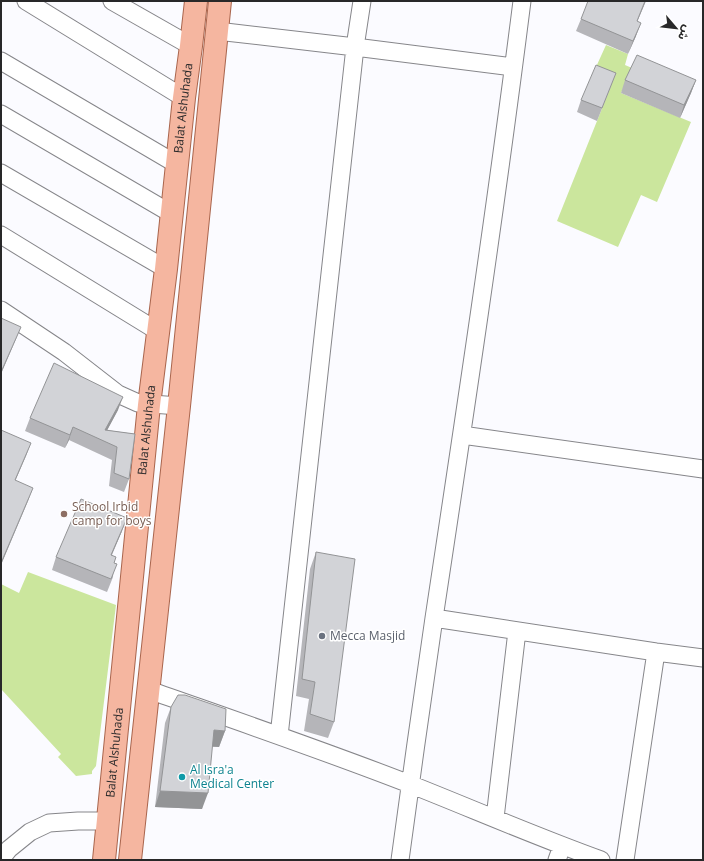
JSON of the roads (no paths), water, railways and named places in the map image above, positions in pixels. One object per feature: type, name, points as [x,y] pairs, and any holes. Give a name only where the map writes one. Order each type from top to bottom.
[{"type":"main road","name":"Balat Alshuhada","points":[[104,860],[149,405],[159,332],[196,1]]},
{"type":"main road","points":[[130,860],[179,406],[220,1]]},
{"type":"street","points":[[26,1],[184,98]]},
{"type":"street","points":[[112,1],[191,46]]},
{"type":"street","points":[[279,736],[355,47],[362,1]]},
{"type":"street","points":[[400,860],[434,618],[462,435],[522,1]]},
{"type":"street","points":[[217,31],[355,47],[513,68]]},
{"type":"street","points":[[1,61],[178,165]]},
{"type":"street","points":[[1,114],[172,214]]},
{"type":"street","points":[[1,173],[166,269]]},
{"type":"street","points":[[1,235],[159,332]]},
{"type":"street","points":[[1,310],[64,352],[118,394],[138,403],[179,406]]},
{"type":"street","points":[[462,435],[703,469]]},
{"type":"street","points":[[434,618],[703,658]]},
{"type":"street","points":[[495,818],[517,631]]},
{"type":"street","points":[[625,860],[656,652]]},
{"type":"street","points":[[149,690],[411,784],[495,818],[559,853],[601,860]]},
{"type":"street","points":[[2,855],[30,832],[49,823],[108,821]]},
{"type":"place","name":"School Irbid camp for boys","points":[[64,514]]},
{"type":"place","name":"Mecca Masjid","points":[[322,636]]},
{"type":"place","name":"Al Isra'a Medical Center","points":[[182,777]]}]
